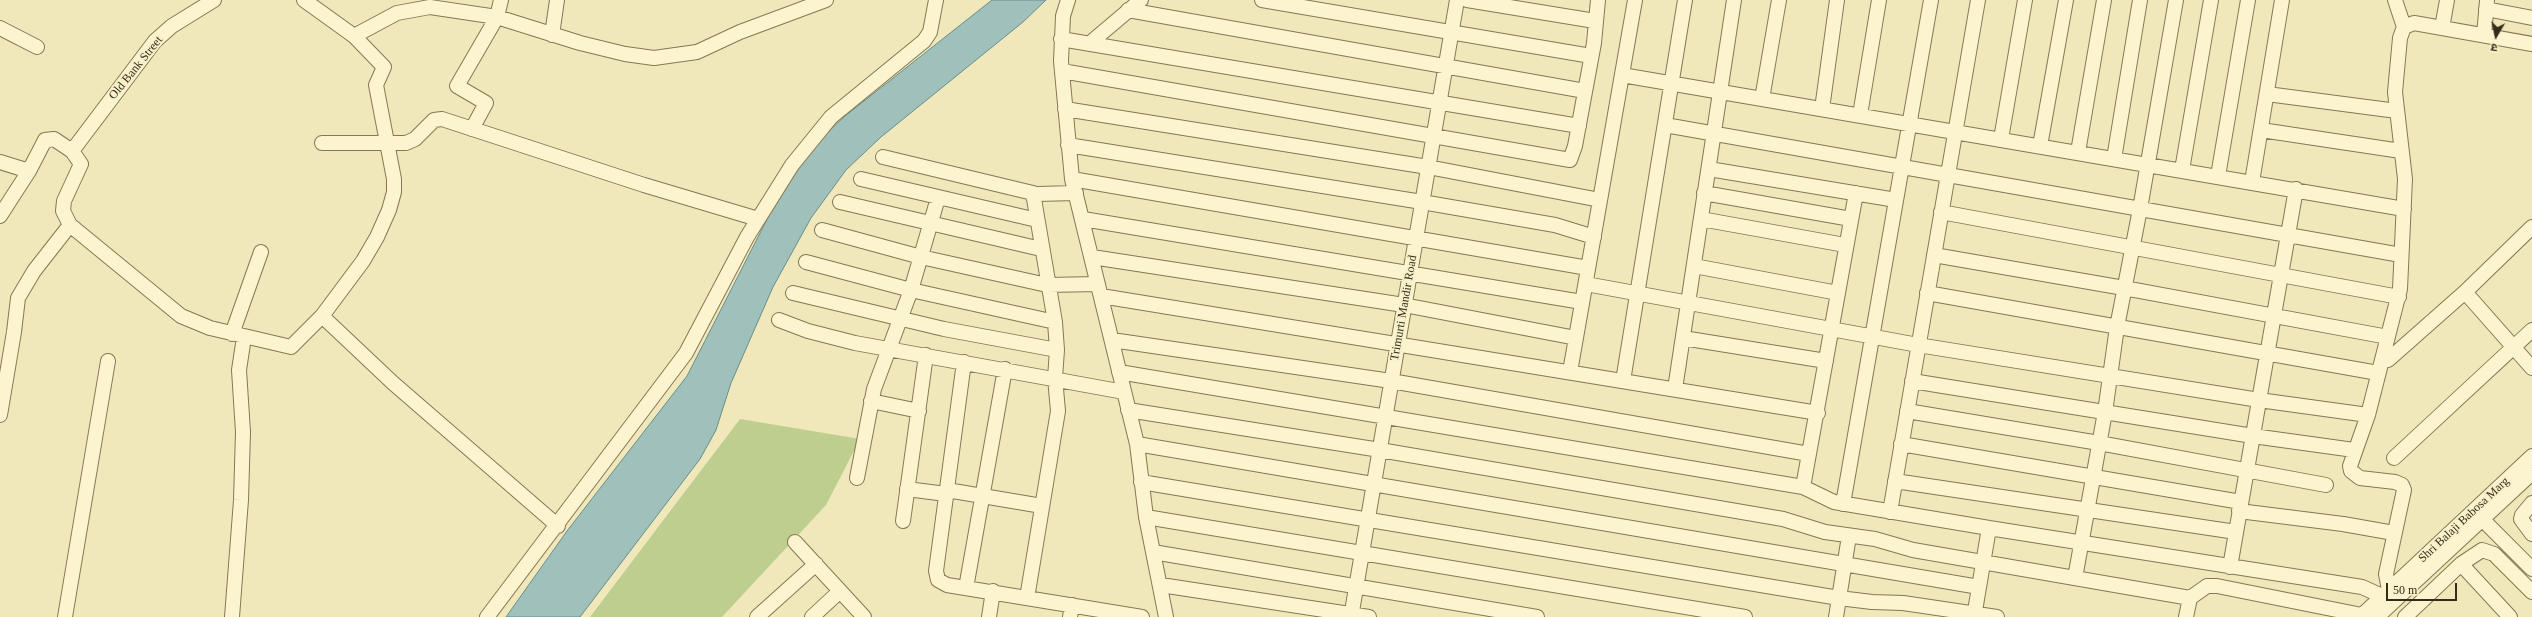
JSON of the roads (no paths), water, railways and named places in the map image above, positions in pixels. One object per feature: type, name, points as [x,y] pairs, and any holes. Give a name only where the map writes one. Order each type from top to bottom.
[{"type":"street","name":"Old Bank Street","points":[[72,151],[155,41],[172,26],[214,0]]},
{"type":"street","points":[[0,216],[48,138],[54,139],[72,151],[81,164],[64,201],[63,211],[70,225],[181,316],[210,328],[291,347],[322,316],[363,261],[389,210],[394,180],[376,86],[384,67],[354,36],[304,0]]},
{"type":"street","points":[[472,129],[486,103],[457,86],[497,17],[501,0]]},
{"type":"street","points":[[552,35],[557,0]]},
{"type":"street","points":[[354,36],[397,13],[429,4],[497,17],[552,35],[625,54],[654,58],[669,57],[697,52],[740,32],[826,0]]},
{"type":"street","points":[[487,617],[558,526],[686,353],[758,219],[792,165],[831,117],[924,41],[930,32],[936,0]]},
{"type":"street","points":[[1068,0],[1063,16],[1061,39],[1062,71],[1068,144],[1074,186],[1137,444],[1146,517],[1166,617]]},
{"type":"street","points":[[1090,43],[1141,0]]},
{"type":"street","points":[[1262,0],[1451,34],[1591,56]]},
{"type":"street","name":"Trimurti Mandir Road","points":[[1351,616],[1457,0]]},
{"type":"street","points":[[1467,0],[1595,21]]},
{"type":"street","points":[[1062,71],[1570,160],[1573,156],[1579,126],[1591,56],[1598,0]]},
{"type":"street","points":[[1570,372],[1635,0]]},
{"type":"street","points":[[1623,381],[1685,0]]},
{"type":"street","points":[[1675,389],[1734,0]]},
{"type":"street","points":[[1762,99],[1779,0]]},
{"type":"street","points":[[1822,109],[1837,0]]},
{"type":"street","points":[[1860,116],[1879,0]]},
{"type":"street","points":[[1843,504],[1931,0]]},
{"type":"street","points":[[1890,512],[1978,0]]},
{"type":"street","points":[[2001,139],[2025,0]]},
{"type":"street","points":[[2040,146],[2066,0]]},
{"type":"street","points":[[2078,152],[2104,0]]},
{"type":"street","points":[[2114,159],[2140,0]]},
{"type":"street","points":[[2075,578],[2105,412],[2117,327],[2140,209],[2176,0]]},
{"type":"street","points":[[2182,170],[2211,0]]},
{"type":"street","points":[[2218,176],[2248,0]]},
{"type":"street","points":[[2252,182],[2282,0]]},
{"type":"street","points":[[1119,372],[1385,415],[1803,487],[1834,502],[1843,504],[2362,587],[2386,593],[2386,574],[2394,533],[2404,496],[2402,485],[2395,482],[2355,475],[2350,466],[2354,450],[2368,415],[2400,297],[2405,179],[2397,111],[2395,77],[2400,38],[2404,27],[2395,0],[2408,0]]},
{"type":"street","points":[[2442,28],[2446,0]]},
{"type":"street","points":[[2484,35],[2486,5],[2532,18]]},
{"type":"street","points":[[1128,10],[1585,91]]},
{"type":"street","points":[[2404,27],[2414,23],[2532,44]]},
{"type":"street","points":[[0,28],[37,47]]},
{"type":"street","points":[[1061,39],[1579,126]]},
{"type":"street","points":[[1622,75],[2296,189],[2404,209]]},
{"type":"street","points":[[2267,94],[2397,111]]},
{"type":"street","points":[[1065,109],[1428,167],[1600,200]]},
{"type":"street","points":[[322,143],[411,142],[437,119],[758,219]]},
{"type":"street","points":[[1664,125],[2401,255]]},
{"type":"street","points":[[2261,130],[2402,151]]},
{"type":"street","points":[[1068,144],[1555,225],[1594,237]]},
{"type":"street","points":[[883,157],[1033,193],[1049,195],[1074,186],[1416,238],[1588,268]]},
{"type":"street","points":[[0,162],[29,171]]},
{"type":"street","points":[[1708,169],[1896,200]]},
{"type":"street","points":[[861,179],[1036,220]]},
{"type":"street","points":[[2230,567],[2296,189]]},
{"type":"street","points":[[1027,598],[1042,506],[1058,424],[1055,378],[1057,350],[1055,322],[1047,285],[1033,193]]},
{"type":"street","points":[[1704,193],[1851,220]]},
{"type":"street","points":[[1803,487],[1818,413],[1845,245],[1856,193]]},
{"type":"street","points":[[857,478],[871,401],[911,290],[938,198]]},
{"type":"street","points":[[840,202],[1041,249]]},
{"type":"street","points":[[1941,212],[2133,246],[2400,297]]},
{"type":"street","points":[[1083,219],[1410,272],[1582,302]]},
{"type":"street","points":[[1701,219],[1845,245]]},
{"type":"street","points":[[0,415],[3,377],[18,298],[34,271],[70,225]]},
{"type":"street","points":[[2388,360],[2464,292],[2532,228]]},
{"type":"street","points":[[822,230],[921,257],[1047,285],[1099,290],[1398,344],[1818,413]]},
{"type":"street","points":[[232,617],[241,500],[243,432],[238,335],[261,252]]},
{"type":"street","points":[[1934,255],[2124,288],[2388,337]]},
{"type":"street","points":[[1092,257],[1404,305],[1576,338]]},
{"type":"street","points":[[806,262],[911,290],[1055,322]]},
{"type":"street","points":[[1694,266],[1838,293]]},
{"type":"street","points":[[1586,284],[1918,345],[2259,400],[2368,415]]},
{"type":"street","points":[[793,292],[900,320],[1057,350]]},
{"type":"street","points":[[2464,292],[2532,368]]},
{"type":"street","points":[[1927,293],[2378,374]]},
{"type":"street","points":[[322,316],[393,383],[558,526]]},
{"type":"street","points":[[779,320],[826,336],[890,350],[1005,369],[1124,392]]},
{"type":"street","points":[[2394,458],[2532,330]]},
{"type":"street","points":[[1683,338],[1826,362]]},
{"type":"street","points":[[1112,340],[1391,381],[1809,454]]},
{"type":"street","points":[[903,521],[926,355]]},
{"type":"street","points":[[65,617],[108,361]]},
{"type":"street","points":[[964,362],[937,576],[942,584],[993,591],[1027,598],[1071,611],[1142,617]]},
{"type":"street","points":[[966,588],[1005,369]]},
{"type":"street","points":[[1912,381],[2252,436],[2354,450]]},
{"type":"street","points":[[871,401],[918,411]]},
{"type":"street","points":[[1128,410],[1380,450],[1783,519],[1825,532],[1983,562],[2190,598]]},
{"type":"street","points":[[1907,411],[2099,443],[2326,485]]},
{"type":"street","points":[[1137,444],[1374,486],[1979,587]]},
{"type":"street","points":[[1901,444],[2093,476],[2240,506],[2394,533]]},
{"type":"street","name":"Shri Balaji Babosa Marg","points":[[2377,617],[2479,515],[2532,456]]},
{"type":"street","name":"Shri Balaji Babosa Marg","points":[[2361,616],[2386,593],[2479,515],[2532,473]]},
{"type":"street","points":[[1895,480],[2236,532]]},
{"type":"street","points":[[1142,482],[1367,521],[1839,598],[1872,602],[1903,603],[1974,615],[1997,617]]},
{"type":"street","points":[[907,488],[983,496],[1042,506]]},
{"type":"street","points":[[2532,503],[2522,515],[2521,519],[2532,534]]},
{"type":"street","points":[[2479,515],[2532,569]]},
{"type":"street","points":[[1146,517],[1745,617]]},
{"type":"street","points":[[1974,615],[1989,528]]},
{"type":"street","points":[[1836,617],[1849,536]]},
{"type":"street","points":[[796,542],[864,617]]},
{"type":"street","points":[[2405,617],[2461,564],[2477,553],[2487,550],[2494,554],[2532,592]]},
{"type":"street","points":[[1153,552],[1537,617]]},
{"type":"street","points":[[757,617],[816,564]]},
{"type":"street","points":[[2461,564],[2510,617]]},
{"type":"street","points":[[1160,585],[1351,616],[1369,617]]},
{"type":"street","points":[[2186,617],[2190,598],[2207,586],[2217,586],[2361,616]]},
{"type":"street","points":[[812,617],[840,590]]},
{"type":"street","points":[[989,617],[993,591]]},
{"type":"water","points":[[992,0],[1046,0],[1023,22],[881,137],[846,170],[811,218],[773,287],[731,383],[716,430],[700,459],[580,617],[506,617],[567,531],[687,376],[782,190],[810,149],[845,116]]}]
